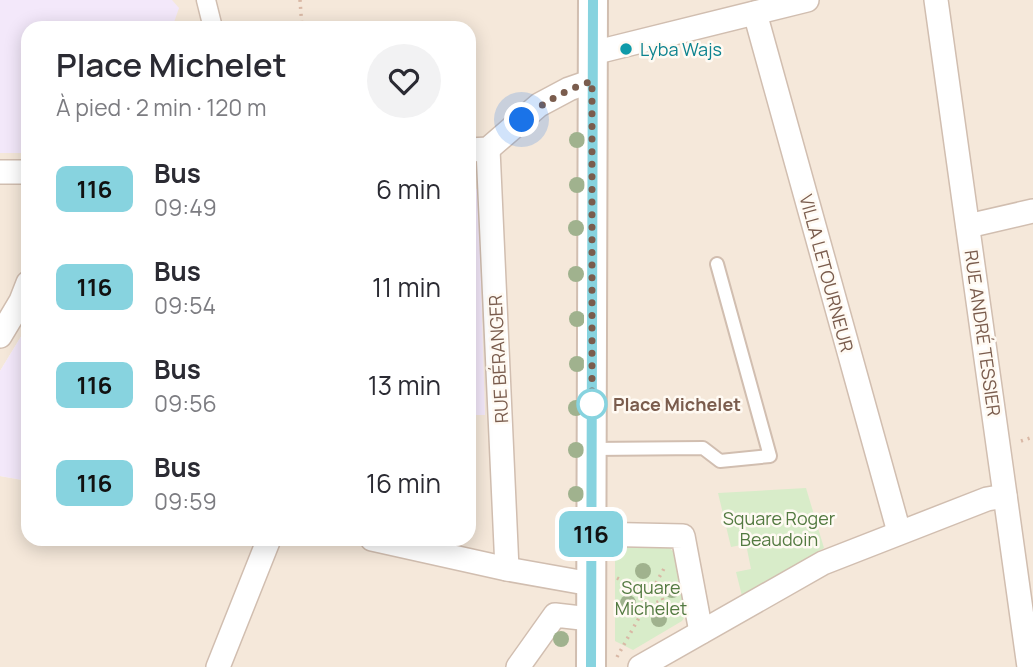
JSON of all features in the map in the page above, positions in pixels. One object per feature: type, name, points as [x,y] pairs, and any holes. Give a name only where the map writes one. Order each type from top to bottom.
[{"type":"street","points":[[206,0],[211,21]]},
{"type":"street","points":[[593,0],[590,619],[601,666]]},
{"type":"street","points":[[593,53],[807,0]]},
{"type":"street","name":"RUE ANDRÉ TESSIER","points":[[936,0],[1011,539],[1028,621],[1029,654]]},
{"type":"street","name":"VILLA LETOURNEUR","points":[[755,13],[899,532]]},
{"type":"street","points":[[479,150],[539,105],[569,89],[592,81]]},
{"type":"street","name":"RUE BÉRANGER","points":[[479,150],[508,569]]},
{"type":"street","points":[[0,172],[21,172]]},
{"type":"street","points":[[968,226],[1033,211]]},
{"type":"street","points":[[0,336],[21,301]]},
{"type":"street","points":[[640,667],[823,563],[987,499],[1005,496]]},
{"type":"street","points":[[1011,539],[1033,532]]},
{"type":"street","points":[[591,534],[683,536],[701,632]]},
{"type":"street","points":[[218,667],[266,546]]},
{"type":"street","points":[[404,546],[592,584]]},
{"type":"street","points":[[518,667],[555,615],[554,600],[538,575]]},
{"type":"street","points":[[555,615],[590,619]]},
{"type":"lane","points":[[592,449],[703,448],[720,461],[771,456],[717,264]]},
{"type":"path","points":[[300,0],[302,21]]},
{"type":"path","points":[[601,666],[645,607],[663,600],[656,583],[639,589],[645,607]]},
{"type":"shaded area","points":[[0,0],[1033,0],[1033,667],[0,667],[0,476],[21,480],[21,546],[476,546],[476,415],[485,415],[476,189],[476,21],[21,21],[21,336],[0,371]]},
{"type":"shaded area","points":[[0,0],[172,0],[179,8],[174,21],[21,21],[21,153],[0,153]]},
{"type":"shaded area","points":[[476,189],[478,189],[485,415],[476,415]]},
{"type":"shaded area","points":[[21,336],[21,480],[0,476],[0,371]]},
{"type":"green space","name":"Square Roger Beaudoin","points":[[806,488],[824,548],[742,596],[736,572],[751,569],[746,544],[731,547],[718,493]]},
{"type":"green space","name":"Square Michelet","points":[[621,541],[674,543],[671,550],[677,553],[690,608],[682,621],[633,650],[615,641],[615,550]]},
{"type":"bus line","name":"116","points":[[591,667],[593,0]]},
{"type":"place","name":"Lyba Wajs","points":[[626,49]]},
{"type":"place","name":"Place Michelet","points":[[592,404]]},
{"type":"route","points":[[522,120],[539,105],[569,89],[592,81],[592,404]]}]
